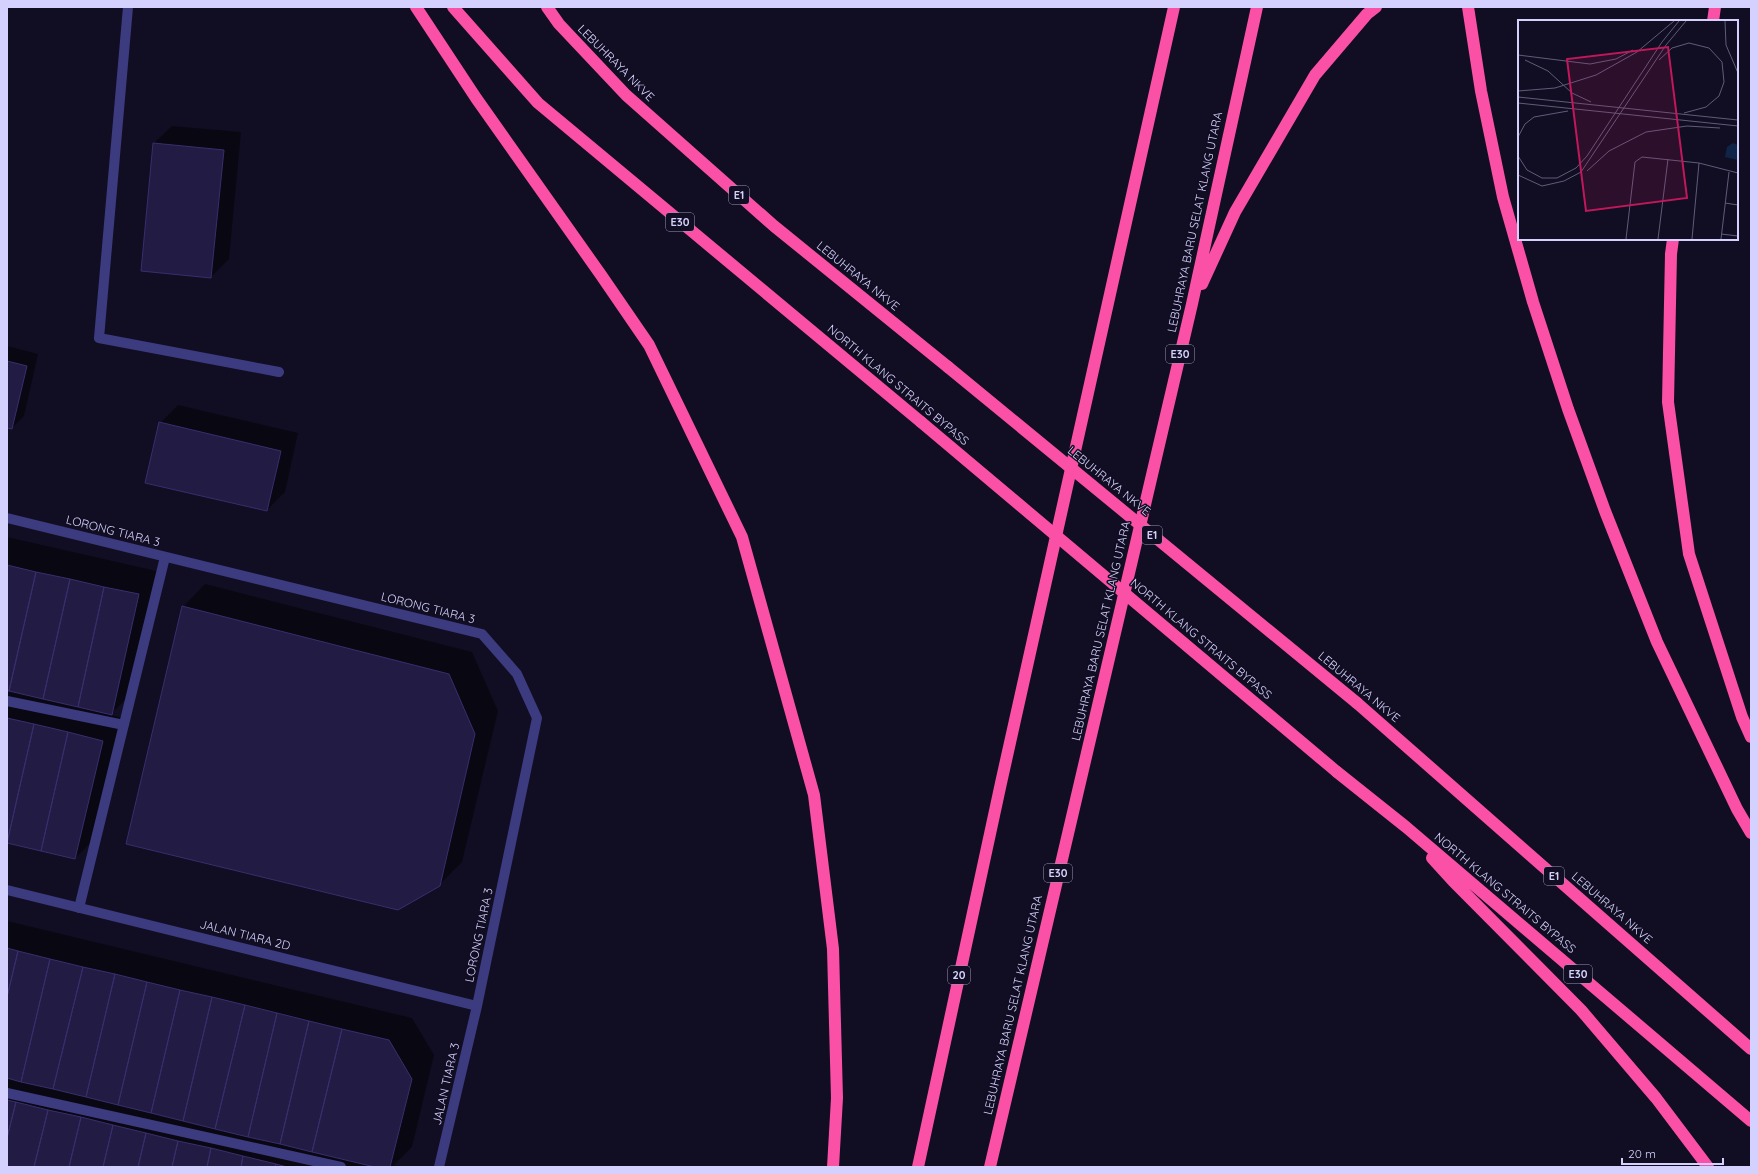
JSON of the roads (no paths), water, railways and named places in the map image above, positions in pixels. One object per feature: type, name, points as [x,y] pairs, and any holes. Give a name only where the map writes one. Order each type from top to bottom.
[{"type":"highway","points":[[416,7],[476,98],[602,275],[649,345],[742,537],[814,795],[833,949],[837,1098],[833,1167]]},
{"type":"highway","name":"NORTH KLANG STRAITS BYPASS","points":[[453,7],[538,103],[921,422],[1337,772],[1406,827],[1751,1121]]},
{"type":"highway","name":"LEBUHRAYA NKVE","points":[[547,7],[559,24],[632,101],[774,226],[948,366],[1357,703],[1751,1048]]},
{"type":"highway","points":[[1168,7],[1169,28]]},
{"type":"highway","points":[[1169,28],[1174,7]]},
{"type":"highway","name":"LEBUHRAYA BARU SELAT KLANG UTARA","points":[[990,1167],[1192,304],[1257,7]]},
{"type":"highway","points":[[1192,304],[1235,212],[1315,75],[1367,14],[1376,7]]},
{"type":"highway","points":[[1468,7],[1481,91],[1503,198],[1533,302],[1568,409],[1605,511],[1657,642],[1737,809],[1751,832]]},
{"type":"highway","points":[[1713,20],[1715,7]]},
{"type":"highway","name":"20","points":[[918,1167],[1001,784],[1169,28]]},
{"type":"highway","points":[[1673,240],[1671,254],[1668,402],[1689,554],[1742,717],[1751,737]]},
{"type":"highway","points":[[1406,827],[1453,882],[1581,1010],[1656,1098],[1708,1167]]},
{"type":"street","points":[[128,7],[99,338],[279,372]]},
{"type":"street","name":"LORONG TIARA 3","points":[[7,518],[165,558],[482,634],[517,674],[537,718],[477,1006]]},
{"type":"street","points":[[80,908],[165,558]]},
{"type":"street","points":[[7,701],[124,725]]},
{"type":"street","name":"JALAN TIARA 2D","points":[[7,890],[477,1006]]},
{"type":"street","name":"JALAN TIARA 3","points":[[439,1167],[477,1006]]},
{"type":"street","points":[[7,1093],[341,1167]]}]
